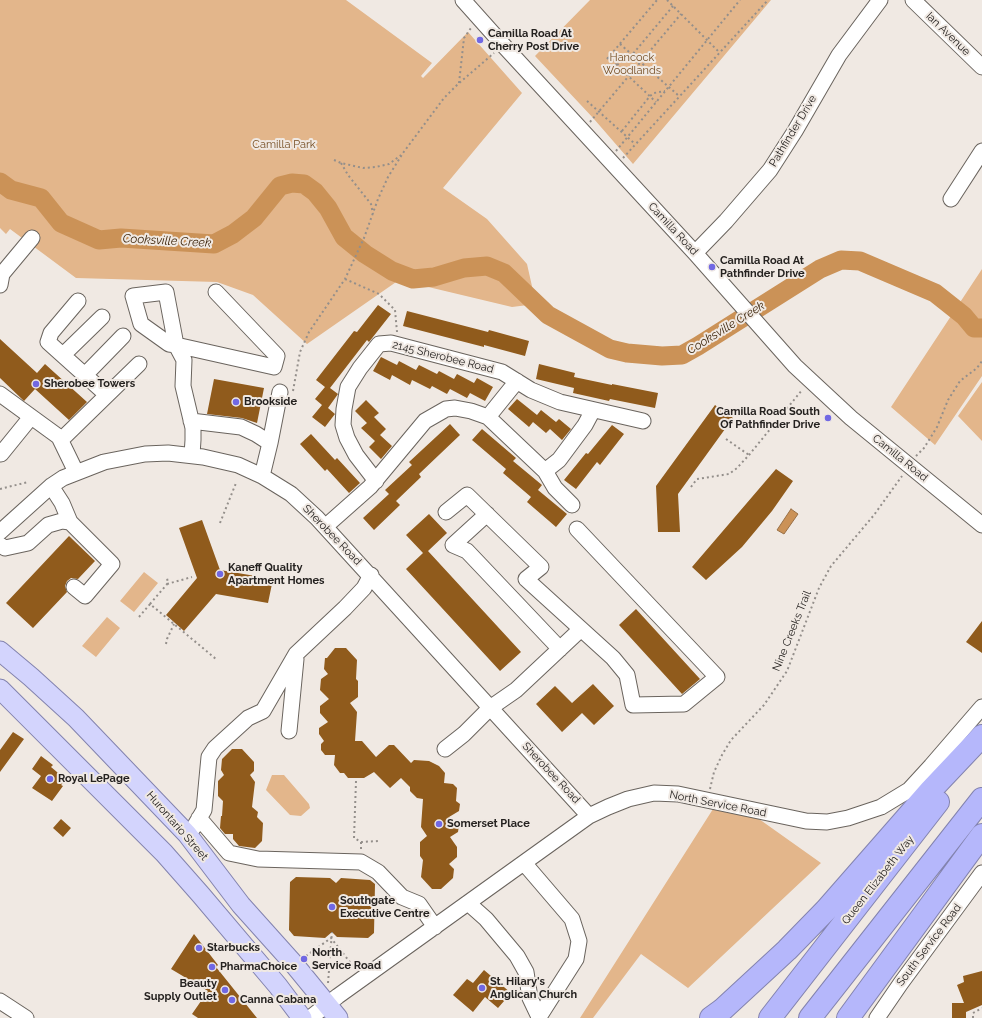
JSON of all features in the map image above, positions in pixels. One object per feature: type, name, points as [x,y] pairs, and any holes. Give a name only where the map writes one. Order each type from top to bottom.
[{"type":"highway","points":[[711,1018],[722,1010],[786,950],[826,910],[931,790],[982,736]]},
{"type":"highway","name":"Queen Elizabeth Way","points":[[770,1018],[931,812],[982,741]]},
{"type":"highway","points":[[810,1018],[982,799]]},
{"type":"highway","points":[[848,1018],[982,835]]},
{"type":"main road","name":"Hurontario Street","points":[[0,651],[31,676],[76,718],[187,834],[241,905],[293,963],[332,1011]]},
{"type":"main road","points":[[1,693],[164,854],[201,895],[278,986],[302,1018]]},
{"type":"street","name":"Camilla Road","points":[[464,0],[695,253],[795,366],[851,418],[982,525]]},
{"type":"street","name":"Pathfinder Drive","points":[[695,253],[726,221],[770,170],[839,55],[880,0]]},
{"type":"street","name":"Ian Avenue","points":[[914,0],[982,67]]},
{"type":"street","points":[[951,199],[982,151]]},
{"type":"street","points":[[1,277],[32,238]]},
{"type":"street","points":[[192,455],[194,440],[183,386],[184,360],[176,345],[274,367],[277,356],[216,292]]},
{"type":"street","points":[[78,301],[51,333],[48,342],[107,395]]},
{"type":"street","points":[[63,355],[102,317]]},
{"type":"street","points":[[85,375],[123,336]]},
{"type":"street","name":"2145 Sherobee Road","points":[[376,481],[356,455],[347,438],[343,425],[348,388],[360,368],[379,344],[398,345],[502,372],[531,390],[560,402],[643,421]]},
{"type":"street","points":[[60,440],[139,364]]},
{"type":"street","points":[[488,417],[517,381]]},
{"type":"street","points":[[262,476],[270,443],[287,391]]},
{"type":"street","points":[[0,394],[59,437],[76,472]]},
{"type":"street","points":[[326,526],[376,481],[425,421],[446,409],[455,408],[471,411],[488,417],[545,471],[555,488],[572,505]]},
{"type":"street","points":[[545,471],[559,460],[585,425],[593,410]]},
{"type":"street","points":[[0,453],[1,454],[31,416]]},
{"type":"street","points":[[191,421],[240,427],[256,434],[270,443]]},
{"type":"street","name":"Sherobee Road","points":[[0,532],[52,486],[76,472],[124,457],[168,453],[192,455],[238,465],[262,476],[291,494],[326,526],[589,816]]},
{"type":"street","points":[[52,486],[62,503],[70,522],[112,564],[84,596],[74,587]]},
{"type":"street","points":[[446,512],[467,495],[541,567],[526,579],[613,658],[626,675],[633,704],[684,704],[717,676],[577,529]]},
{"type":"street","points":[[487,514],[453,545],[466,551],[560,649]]},
{"type":"street","points":[[0,545],[5,548],[28,543],[48,525],[62,521],[70,522]]},
{"type":"street","points":[[187,834],[194,827],[204,810],[209,757],[215,748],[248,718],[264,711],[296,654],[364,588],[371,575]]},
{"type":"street","points":[[445,749],[464,734],[490,708],[516,690],[581,629]]},
{"type":"street","points":[[289,732],[296,654]]},
{"type":"street","name":"North Service Road","points":[[310,1018],[332,1011],[435,927],[589,816],[628,798],[654,793],[678,794],[806,821],[827,822],[848,818],[881,807],[909,790],[982,707]]},
{"type":"street","points":[[199,818],[229,854],[258,859],[361,862],[378,872],[402,897],[419,904],[435,927]]},
{"type":"street","points":[[468,903],[486,919],[517,956],[526,972],[530,998],[539,1017],[576,959],[579,941],[572,919],[524,862]]},
{"type":"street","name":"South Service Road","points":[[878,1018],[900,983],[982,873]]},
{"type":"street","points":[[0,1001],[26,1018]]},
{"type":"path","points":[[656,102],[608,58],[658,0]]},
{"type":"path","points":[[667,0],[719,52]]},
{"type":"path","points":[[612,163],[628,137],[740,0]]},
{"type":"path","points":[[612,163],[635,144],[768,0]]},
{"type":"path","points":[[617,65],[632,55],[673,6]]},
{"type":"path","points":[[582,130],[629,77],[681,14]]},
{"type":"path","points":[[458,84],[464,38],[479,18]]},
{"type":"path","points":[[620,44],[679,96]]},
{"type":"path","points":[[287,391],[300,352],[309,332],[345,279],[364,238],[378,199],[388,177],[403,153],[444,98],[493,54],[506,47]]},
{"type":"path","points":[[622,131],[650,96],[654,93],[666,90]]},
{"type":"path","points":[[587,101],[635,144]]},
{"type":"path","points":[[334,160],[363,168],[376,167],[389,164],[403,153]]},
{"type":"path","points":[[341,163],[348,175],[371,204],[373,215]]},
{"type":"path","points":[[345,279],[379,294],[395,310],[398,345]]},
{"type":"path","points":[[915,458],[924,448],[937,427],[948,400],[960,381],[978,368],[982,360]]},
{"type":"path","points":[[691,487],[697,479],[729,474],[749,455],[802,390]]},
{"type":"path","points":[[726,438],[749,455]]},
{"type":"path","name":"Nine Creeks Trail","points":[[708,800],[714,772],[722,754],[731,740],[764,704],[787,671],[818,588],[831,566],[874,515],[904,473]]},
{"type":"path","points":[[0,489],[28,482]]},
{"type":"path","points":[[220,523],[236,483]]},
{"type":"path","points":[[166,585],[192,577]]},
{"type":"path","points":[[139,617],[166,585],[168,582],[167,578]]},
{"type":"path","points":[[150,604],[216,660]]},
{"type":"path","points":[[166,644],[166,639],[174,624]]},
{"type":"path","points":[[356,781],[354,838],[361,842],[379,841]]},
{"type":"path","points":[[328,984],[332,932]]},
{"type":"path","points":[[293,963],[308,955],[331,938]]},
{"type":"path","points":[[331,938],[353,966]]},
{"type":"path","points":[[973,1018],[973,1013],[982,1008]]},
{"type":"green space","name":"Camilla Park","points":[[0,0],[346,0],[432,63],[421,76],[423,78],[468,32],[522,93],[443,188],[487,219],[527,264],[536,304],[512,307],[399,280],[307,344],[253,295],[217,282],[76,278],[10,229],[6,234],[0,228]]},
{"type":"green space","name":"Hancock Woodlands","points":[[590,0],[771,0],[633,164],[594,119],[535,56]]},
{"type":"green space","points":[[982,269],[982,376],[935,445],[891,407]]},
{"type":"green space","points":[[982,382],[982,441],[958,416]]},
{"type":"green space","points":[[144,572],[158,583],[134,612],[120,601]]},
{"type":"green space","points":[[107,617],[120,628],[96,657],[82,646]]},
{"type":"green space","points":[[272,775],[284,775],[309,804],[310,808],[301,816],[290,815],[266,790]]},
{"type":"green space","points":[[713,809],[759,819],[821,863],[688,988],[641,954],[593,1018],[580,1018]]},
{"type":"shaded area","points":[[791,509],[798,514],[784,534],[777,530]]},
{"type":"building","points":[[378,305],[391,314],[369,342],[367,340],[330,388],[338,394],[328,408],[335,414],[325,427],[312,417],[322,405],[315,399],[325,387],[316,380],[354,331],[357,332]]},
{"type":"building","points":[[407,311],[529,341],[525,356],[403,326]]},
{"type":"building","name":"Sherobee Towers","points":[[0,339],[37,373],[45,364],[87,402],[69,420],[35,389],[24,401],[0,378]]},
{"type":"building","points":[[381,357],[397,365],[399,361],[416,370],[419,365],[437,374],[439,371],[454,379],[457,374],[474,383],[477,378],[493,387],[485,401],[470,393],[467,398],[450,389],[447,394],[432,386],[430,389],[412,380],[410,385],[392,375],[390,380],[373,371]]},
{"type":"building","points":[[539,364],[575,373],[574,377],[658,393],[655,408],[610,399],[609,401],[573,393],[574,388],[536,379]]},
{"type":"building","name":"Brookside","points":[[214,379],[264,388],[257,423],[242,418],[207,414]]},
{"type":"building","points":[[517,399],[537,415],[541,410],[556,422],[559,419],[571,429],[562,440],[550,429],[546,433],[533,422],[529,427],[508,409]]},
{"type":"building","points":[[366,400],[379,413],[374,417],[386,429],[380,435],[392,446],[381,459],[369,447],[375,441],[361,428],[367,423],[355,411]]},
{"type":"building","points":[[715,405],[733,418],[678,494],[680,532],[658,532],[656,486]]},
{"type":"building","points":[[450,424],[460,435],[419,474],[421,477],[396,501],[400,505],[374,530],[363,518],[389,494],[385,490],[412,465],[409,462]]},
{"type":"building","points":[[612,425],[624,434],[600,465],[597,462],[576,489],[564,480]]},
{"type":"building","points":[[482,429],[516,458],[513,461],[542,485],[538,490],[567,514],[556,527],[527,502],[531,497],[503,473],[506,469],[472,440]]},
{"type":"building","points":[[311,434],[335,460],[337,458],[360,483],[349,493],[327,469],[325,471],[300,444]]},
{"type":"building","points":[[776,469],[793,481],[772,511],[742,547],[706,580],[692,567]]},
{"type":"building","points":[[429,514],[447,533],[428,551],[521,652],[500,671],[406,569],[423,553],[406,535]]},
{"type":"building","name":"Kaneff Quality Apartment Homes","points":[[202,520],[220,570],[273,579],[268,603],[216,594],[184,631],[166,615],[197,578],[179,528]]},
{"type":"building","points":[[69,536],[95,561],[78,579],[71,578],[67,581],[65,586],[67,592],[33,628],[6,603]]},
{"type":"building","points":[[636,609],[700,679],[682,694],[619,625]]},
{"type":"building","points":[[982,621],[982,653],[966,642]]},
{"type":"building","points":[[335,648],[346,648],[357,660],[356,679],[358,681],[358,697],[350,703],[357,712],[355,741],[362,741],[376,757],[389,745],[394,745],[411,763],[414,760],[429,761],[439,766],[445,773],[444,783],[453,784],[457,788],[456,801],[460,804],[459,811],[449,817],[459,825],[458,832],[450,837],[457,847],[457,857],[449,864],[454,869],[453,878],[441,889],[432,889],[421,877],[423,860],[420,856],[420,842],[427,836],[421,827],[423,799],[417,798],[410,791],[410,787],[401,778],[390,788],[374,772],[364,778],[348,778],[344,773],[340,773],[334,765],[335,755],[325,755],[321,750],[321,744],[324,741],[319,734],[319,728],[328,722],[320,713],[320,706],[329,699],[320,690],[321,679],[328,674],[324,669],[325,658],[327,658]]},
{"type":"building","points":[[593,684],[614,706],[594,725],[582,713],[562,732],[536,704],[555,686],[572,703]]},
{"type":"building","points":[[13,732],[24,739],[0,772],[0,750]]},
{"type":"building","points":[[232,749],[242,749],[254,762],[254,771],[250,775],[255,782],[252,807],[258,812],[257,817],[263,823],[262,841],[255,848],[239,846],[233,839],[233,834],[225,834],[220,828],[223,801],[218,796],[218,781],[224,775],[221,770],[222,759]]},
{"type":"building","points":[[41,756],[53,765],[51,767],[63,777],[61,779],[64,782],[61,785],[63,786],[52,801],[32,788],[41,776],[32,769]]},
{"type":"building","points":[[61,819],[71,828],[63,837],[53,828]]},
{"type":"building","name":"Southgate Executive Centre","points":[[296,877],[330,878],[336,883],[341,878],[370,880],[375,884],[374,933],[368,938],[337,937],[332,932],[325,938],[294,936],[289,930],[290,882]]},
{"type":"building","points":[[194,934],[218,965],[216,967],[257,1018],[198,1018],[192,1014],[208,991],[171,969]]},
{"type":"building","name":"St. Hilary's Anglican Church","points":[[484,970],[511,993],[498,1008],[485,997],[473,1012],[453,995],[467,979],[473,983]]},
{"type":"building","points":[[982,971],[982,1005],[966,1012],[966,1018],[952,1018],[952,1003],[964,1003],[957,985],[964,982],[963,976]]},
{"type":"waterway","name":"Cooksville Creek","points":[[0,182],[11,190],[41,198],[61,223],[99,240],[121,238],[214,244],[233,234],[254,218],[280,186],[292,183],[304,184],[315,192],[328,208],[344,237],[365,254],[392,271],[413,279],[434,277],[464,268],[487,266],[504,273],[548,315],[610,349],[627,353],[662,356],[682,355],[820,269],[841,260],[860,261],[935,293],[964,316],[974,328],[982,328]]},
{"type":"place","name":"Camilla Road At Cherry Post Drive","points":[[480,40]]},
{"type":"place","name":"Camilla Road At Pathfinder Drive","points":[[712,267]]},
{"type":"place","name":"Sherobee Towers","points":[[36,384]]},
{"type":"place","name":"Brookside","points":[[236,402]]},
{"type":"place","name":"Camilla Road South Of Pathfinder Drive","points":[[828,418]]},
{"type":"place","name":"Kaneff Quality Apartment Homes","points":[[220,574]]},
{"type":"place","name":"Royal LePage","points":[[50,779]]},
{"type":"place","name":"Somerset Place","points":[[439,824]]},
{"type":"place","name":"Southgate Executive Centre","points":[[332,907]]},
{"type":"place","name":"Starbucks","points":[[199,948]]},
{"type":"place","name":"North Service Road","points":[[304,959]]},
{"type":"place","name":"PharmaChoice","points":[[212,967]]},
{"type":"place","name":"St. Hilary's Anglican Church","points":[[482,988]]},
{"type":"place","name":"Beauty Supply Outlet","points":[[225,990]]},
{"type":"place","name":"Canna Cabana","points":[[232,1000]]}]
